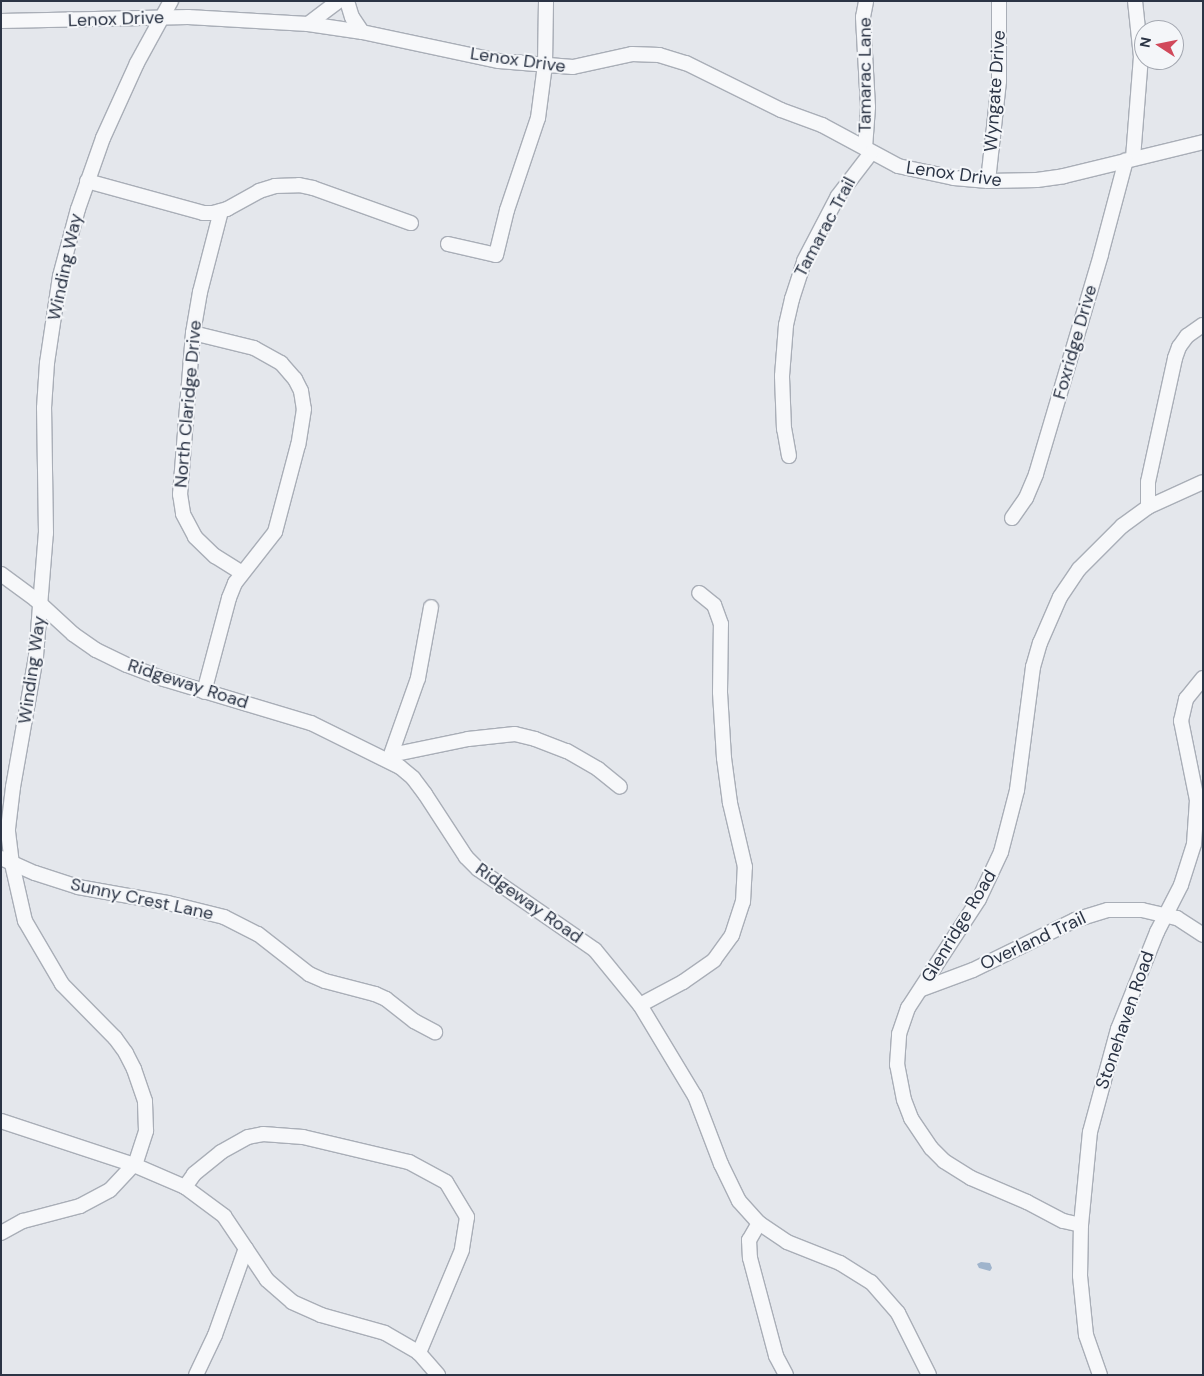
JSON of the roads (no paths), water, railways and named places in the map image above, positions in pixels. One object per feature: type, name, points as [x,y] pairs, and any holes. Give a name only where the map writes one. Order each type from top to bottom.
[{"type":"street","name":"Winding Way","points":[[1,1233],[23,1221],[57,1213],[98,1198],[110,1190],[134,1166],[142,1149],[147,1116],[145,1101],[134,1069],[115,1038],[79,1003],[50,967],[25,921],[7,861],[12,794],[30,700],[41,605],[46,534],[43,458],[47,363],[60,276],[87,181],[120,98],[172,1]]},
{"type":"street","points":[[308,24],[338,1]]},
{"type":"street","points":[[348,1],[352,17],[362,32]]},
{"type":"street","points":[[448,244],[496,255],[507,210],[538,118],[545,65],[546,1]]},
{"type":"street","name":"Tamarac Lane","points":[[866,1],[864,17],[868,151]]},
{"type":"street","name":"Wyngate Drive","points":[[988,181],[999,81],[999,1]]},
{"type":"street","name":"Foxridge Drive","points":[[1012,518],[1026,498],[1036,474],[1130,159],[1141,57],[1135,1]]},
{"type":"street","name":"Lenox Drive","points":[[1,21],[162,17],[308,24],[362,32],[499,61],[545,65],[582,66],[632,54],[665,57],[686,64],[781,110],[822,125],[903,168],[954,178],[988,181],[1028,181],[1064,176],[1203,142]]},
{"type":"street","name":"Tamarac Trail","points":[[789,456],[783,420],[782,376],[786,325],[794,291],[804,262],[838,196],[868,151]]},
{"type":"street","points":[[87,181],[202,213],[221,211],[258,191],[283,185],[299,185],[313,188],[411,223]]},
{"type":"street","name":"North Claridge Drive","points":[[221,211],[200,292],[193,333],[180,484],[182,508],[188,526],[204,547],[242,573]]},
{"type":"street","points":[[1148,507],[1148,482],[1175,358],[1179,347],[1188,336],[1203,325]]},
{"type":"street","points":[[193,333],[254,348],[268,354],[281,363],[291,374],[301,391],[304,421],[276,532],[270,542],[242,573],[229,598],[204,692]]},
{"type":"street","name":"Glenridge Road","points":[[1081,1225],[1063,1221],[1027,1202],[964,1174],[944,1161],[920,1133],[904,1100],[897,1065],[900,1034],[905,1016],[979,899],[1000,852],[1017,790],[1033,667],[1048,621],[1060,597],[1079,569],[1122,526],[1148,507],[1203,482]]},
{"type":"street","name":"Ridgeway Road","points":[[1,574],[41,605],[59,623],[96,650],[164,679],[204,692],[291,715],[390,757],[413,778],[466,857],[478,869],[595,950],[640,1005],[695,1096],[733,1191],[739,1201],[759,1222],[786,1242],[840,1263],[871,1282],[898,1313],[929,1375]]},
{"type":"street","points":[[640,1005],[683,982],[714,960],[732,935],[743,902],[745,884],[744,857],[729,795],[724,758],[720,692],[721,624],[714,605],[699,593]]},
{"type":"street","points":[[390,757],[418,678],[431,607]]},
{"type":"street","name":"Stonehaven Road","points":[[1100,1375],[1090,1352],[1081,1305],[1081,1225],[1090,1132],[1108,1059],[1157,932],[1181,885],[1194,844],[1197,800],[1181,721],[1186,699],[1203,678]]},
{"type":"street","points":[[390,757],[468,739],[515,734],[535,738],[567,751],[598,769],[620,787]]},
{"type":"street","name":"Sunny Crest Lane","points":[[7,861],[78,887],[168,903],[224,918],[258,934],[310,974],[325,981],[380,996],[414,1021],[435,1032]]},
{"type":"street","name":"Overland Trail","points":[[922,989],[973,970],[1090,914],[1124,909],[1142,910],[1177,918],[1203,935]]},
{"type":"street","points":[[1,1121],[134,1166],[185,1187],[224,1216],[267,1280],[292,1302],[321,1315],[385,1333],[419,1353],[438,1375]]},
{"type":"street","points":[[185,1187],[194,1174],[221,1152],[248,1137],[263,1134],[303,1137],[409,1162],[446,1182],[466,1217],[462,1250],[419,1353]]},
{"type":"street","points":[[759,1222],[749,1240],[750,1258],[776,1356],[786,1375]]},
{"type":"street","points":[[196,1375],[215,1335],[246,1248]]},
{"type":"water","points":[[981,1262],[990,1263],[992,1268],[990,1271],[979,1268],[977,1264]]}]
